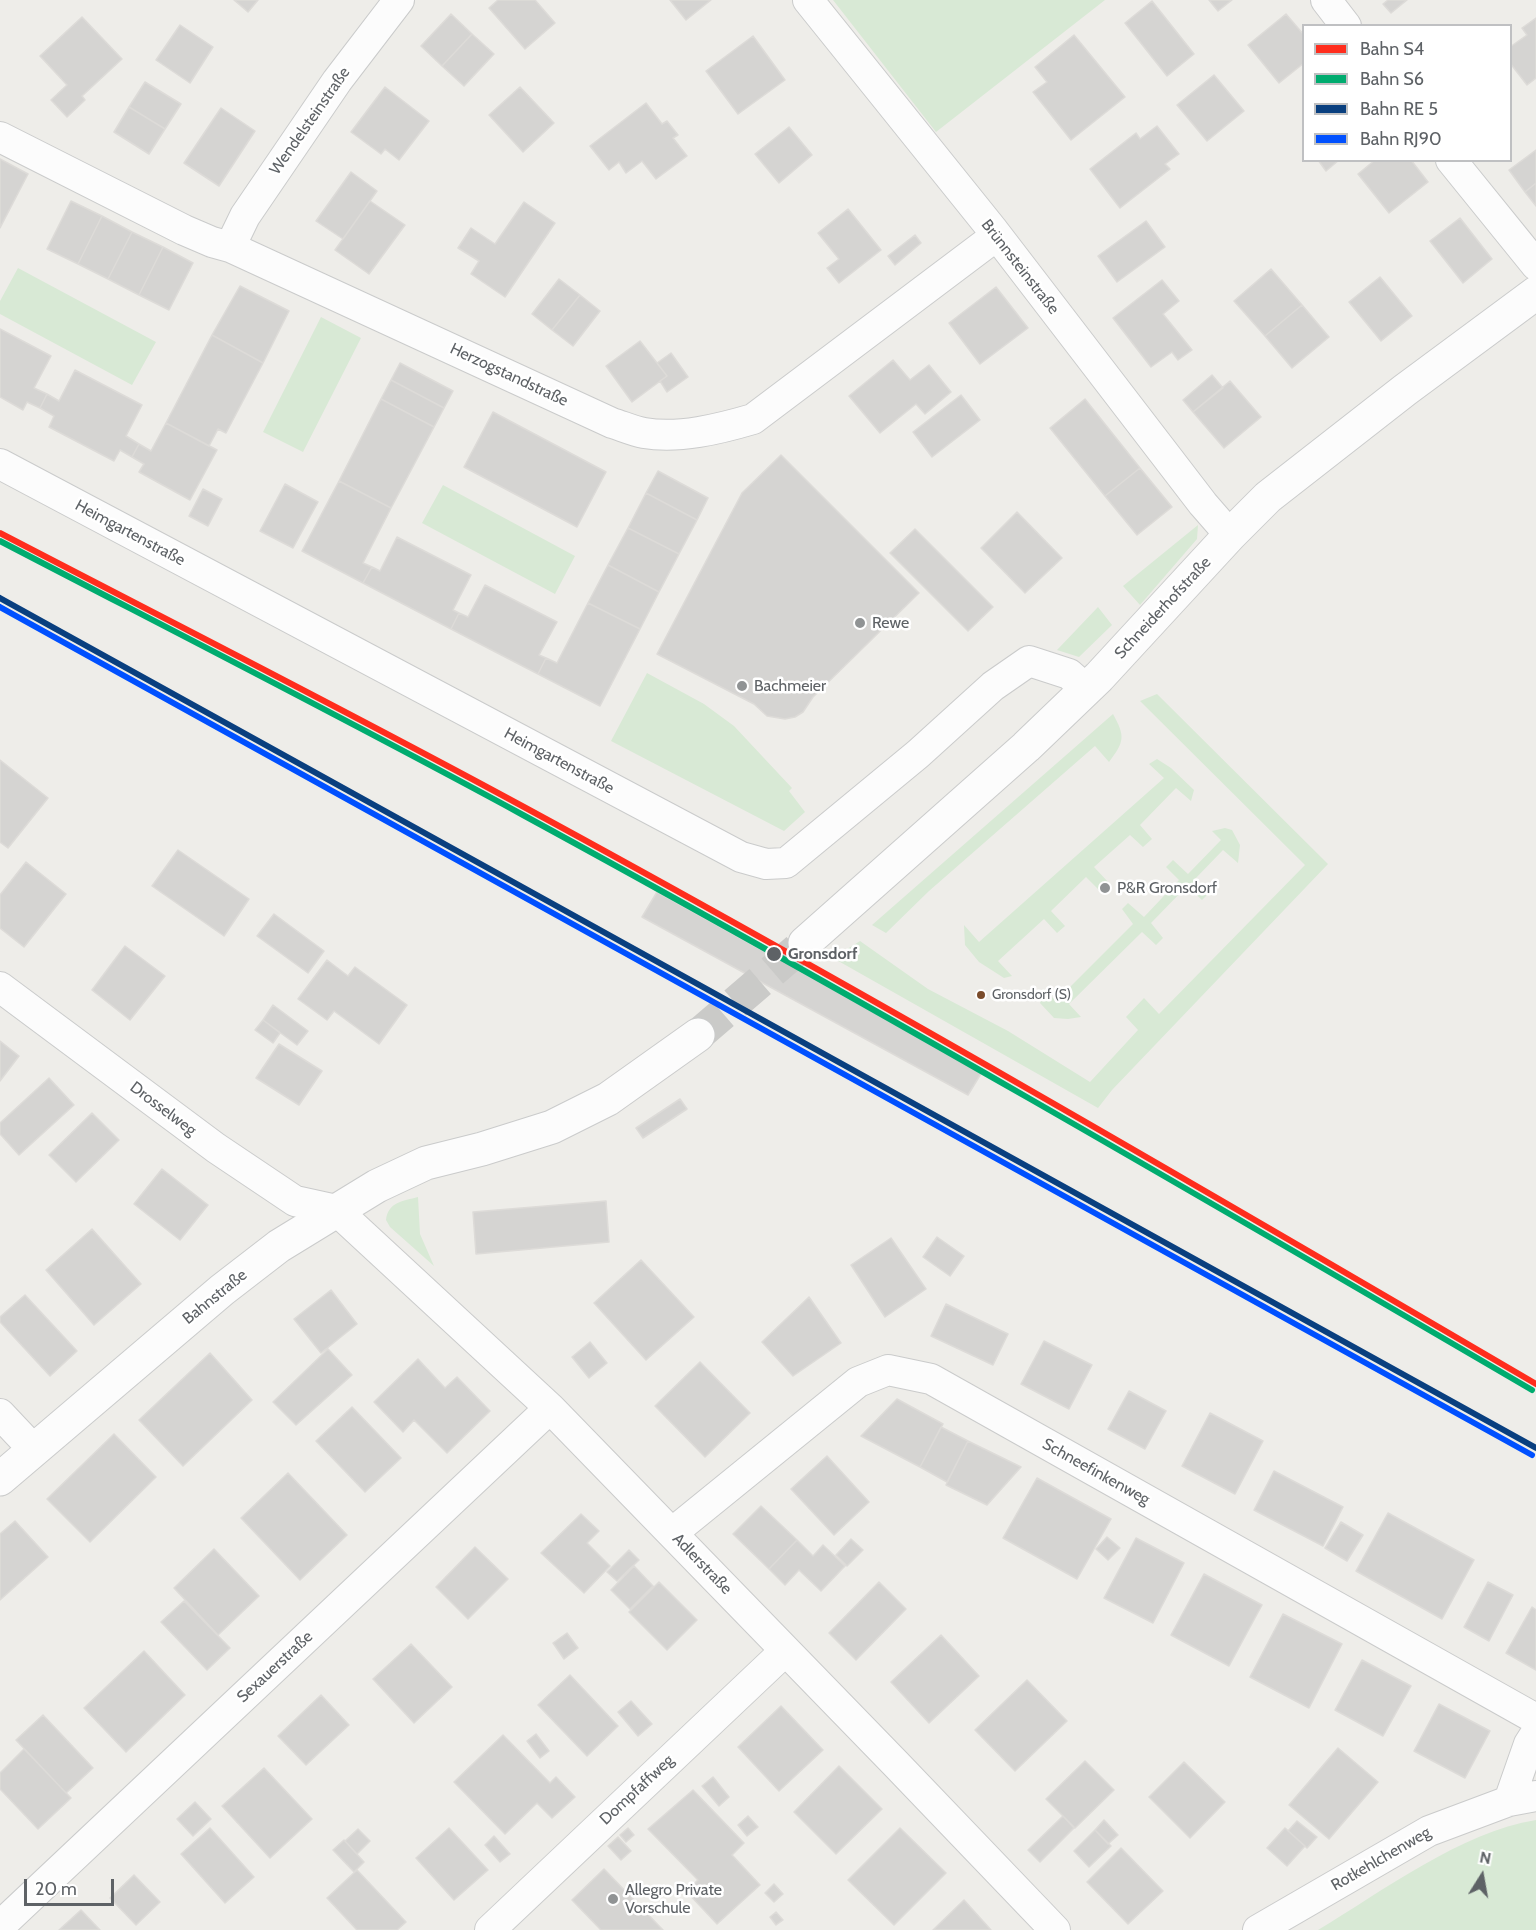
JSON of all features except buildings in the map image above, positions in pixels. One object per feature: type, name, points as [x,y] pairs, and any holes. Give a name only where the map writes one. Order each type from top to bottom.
[{"type":"street","name":"Wendelsteinstraße","points":[[230,248],[245,216],[336,81],[399,0]]},
{"type":"street","name":"Brünnsteinstraße","points":[[808,0],[996,236],[1203,504],[1230,535]]},
{"type":"street","points":[[1326,0],[1344,24]]},
{"type":"street","name":"Herzogstandstraße","points":[[0,136],[184,230],[230,248],[612,423],[645,433],[677,434],[724,427],[753,419],[996,236]]},
{"type":"street","points":[[1453,162],[1536,265]]},
{"type":"street","name":"Schneiderhofstraße","points":[[805,943],[1026,747],[1086,689],[1230,535],[1277,490],[1405,390],[1536,293]]},
{"type":"street","name":"Heimgartenstraße","points":[[0,464],[741,857],[766,864],[786,863],[918,754],[993,686],[1029,661],[1069,674],[1086,689]]},
{"type":"street","name":"Drosselweg","points":[[0,987],[216,1148],[295,1201],[336,1210]]},
{"type":"street","name":"Bahnstraße","points":[[0,1479],[222,1290],[279,1246],[377,1186],[426,1163],[552,1126],[608,1099],[698,1035]]},
{"type":"street","name":"Adlerstraße","points":[[336,1210],[550,1408],[1055,1930]]},
{"type":"street","name":"Schneefinkenweg","points":[[672,1533],[858,1382],[888,1370],[906,1373],[931,1379],[1536,1719]]},
{"type":"street","name":"Sexauerstraße","points":[[0,1926],[550,1408]]},
{"type":"street","points":[[0,1414],[33,1449]]},
{"type":"street","name":"Dompfaffweg","points":[[490,1930],[785,1651]]},
{"type":"street","name":"Rotkehlchenweg","points":[[1258,1930],[1429,1831],[1523,1799],[1529,1744],[1536,1733]]},
{"type":"green space","points":[[833,0],[1105,0],[936,132]]},
{"type":"green space","points":[[18,268],[156,342],[132,385],[0,314],[0,301]]},
{"type":"green space","points":[[321,317],[361,338],[303,452],[263,432]]},
{"type":"green space","points":[[443,485],[575,556],[555,594],[422,523]]},
{"type":"green space","points":[[1198,525],[1197,539],[1140,605],[1123,586]]},
{"type":"green space","points":[[1098,607],[1112,625],[1079,657],[1057,650]]},
{"type":"green space","points":[[647,673],[704,704],[734,726],[792,788],[789,791],[805,812],[784,831],[611,741]]},
{"type":"green space","points":[[1157,694],[1328,864],[1112,1090],[1098,1108],[833,958],[860,941],[928,989],[1008,1031],[1090,1082],[1138,1030],[1126,1017],[1144,998],[1159,1014],[1305,865],[1140,701]]},
{"type":"green space","points":[[1113,714],[1122,738],[1109,762],[1095,746],[929,891],[886,933],[872,925]]},
{"type":"green space","points":[[1157,759],[1171,768],[1194,790],[1191,801],[1176,788],[1140,825],[1152,839],[1143,847],[1130,835],[1094,867],[1110,884],[1100,891],[1086,877],[1051,911],[1065,926],[1057,933],[1044,919],[998,961],[1012,976],[1004,978],[979,962],[965,945],[964,925],[979,942],[1164,778],[1149,764]]},
{"type":"green space","points":[[1225,828],[1232,830],[1240,845],[1238,863],[1223,850],[1194,880],[1209,893],[1202,900],[1187,886],[1151,923],[1163,938],[1156,945],[1142,932],[1069,1004],[1081,1017],[1054,1018],[1040,1003],[1044,989],[1056,1001],[1133,924],[1122,909],[1128,903],[1144,917],[1179,880],[1166,867],[1173,860],[1188,874],[1221,840],[1212,831]]},
{"type":"green space","points":[[418,1197],[420,1234],[434,1266],[390,1227],[386,1220],[393,1206]]},
{"type":"green space","points":[[1536,1820],[1536,1930],[1318,1930],[1451,1850],[1479,1837]]},
{"type":"tunnel","points":[[698,1035],[805,943]]},
{"type":"rail line","name":"S4","points":[[0,533],[394,737],[652,877],[1032,1091],[1536,1384]]},
{"type":"rail line","name":"S6","points":[[0,541],[393,745],[777,955],[1532,1390]]},
{"type":"rail line","name":"RJ90","points":[[0,607],[1532,1455]]},
{"type":"transit line","points":[[0,598],[1536,1448]]},
{"type":"place","name":"Rewe","points":[[860,623]]},
{"type":"place","name":"Bachmeier","points":[[742,686]]},
{"type":"place","name":"P&R Gronsdorf","points":[[1105,888]]},
{"type":"place","name":"Gronsdorf","points":[[774,954]]},
{"type":"place","name":"Gronsdorf (S)","points":[[981,995]]},
{"type":"place","name":"Allegro Private Vorschule","points":[[613,1899]]}]
